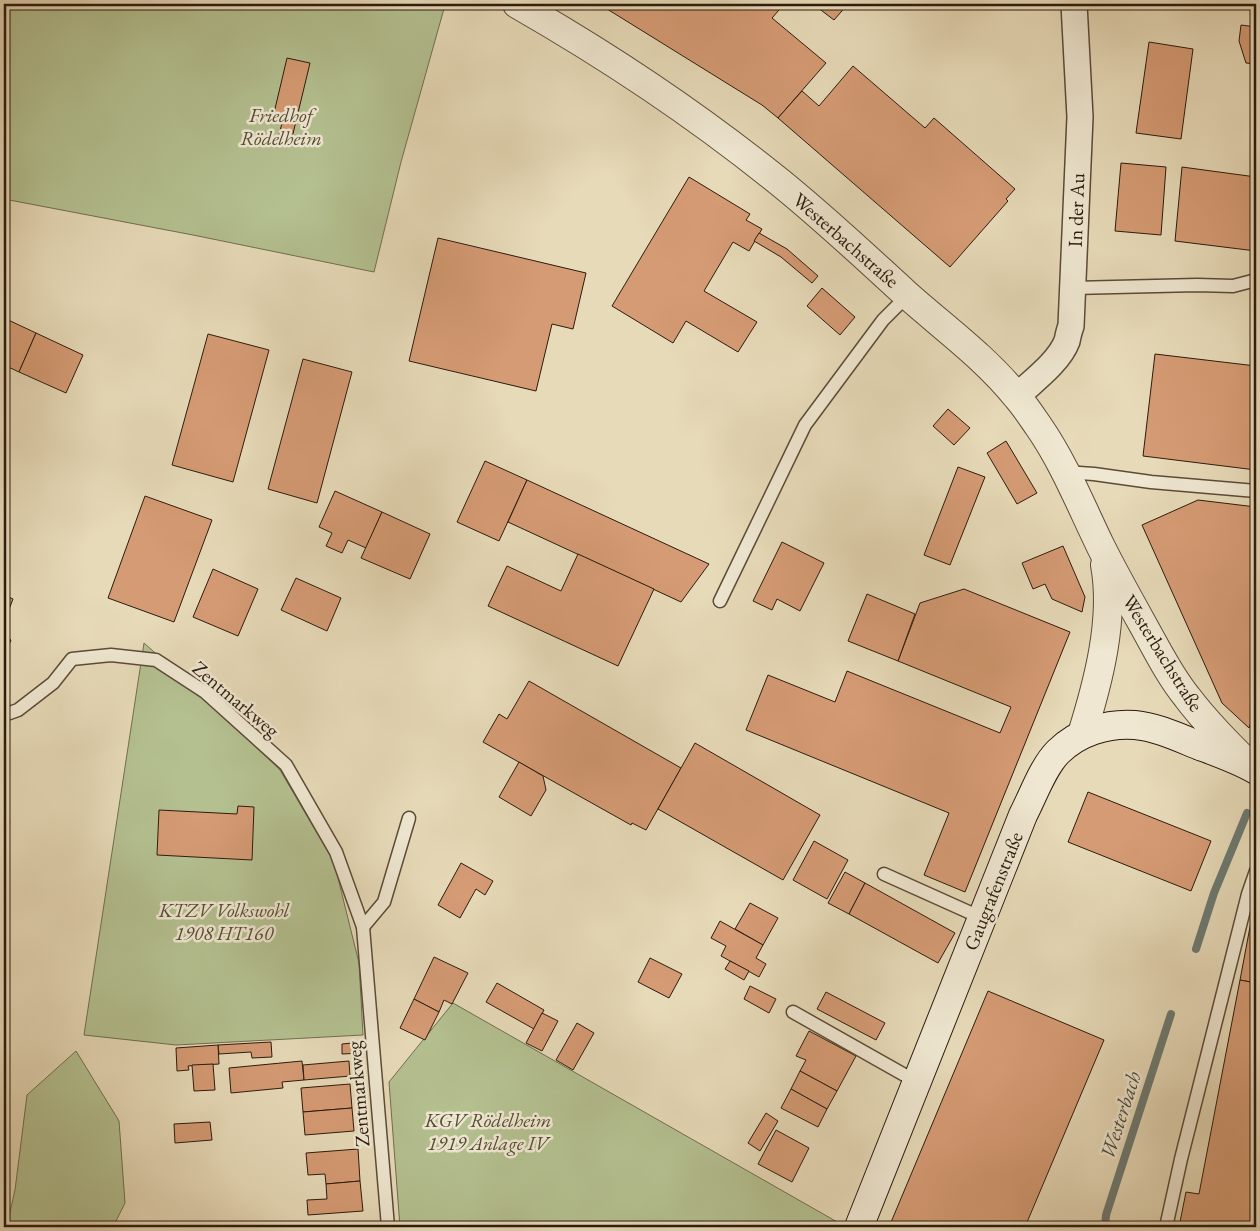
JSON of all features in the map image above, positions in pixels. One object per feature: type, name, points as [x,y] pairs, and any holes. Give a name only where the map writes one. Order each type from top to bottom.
[{"type":"street","name":"Westerbachstraße","points":[[517,4],[572,35],[662,94],[773,176],[854,246],[1000,378],[1017,396],[1041,430],[1065,472],[1102,549],[1154,646],[1184,694],[1221,738],[1254,769]]},
{"type":"street","name":"In der Au","points":[[1017,396],[1057,357],[1066,343],[1070,326],[1080,117],[1074,4]]},
{"type":"street","name":"Westerbachstraße","points":[[1082,734],[1096,682],[1108,610],[1108,591],[1102,549]]},
{"type":"street","name":"Gaugrafenstraße","points":[[859,1227],[1023,815],[1048,764],[1057,753],[1082,734],[1100,728],[1136,725],[1185,740],[1254,769]]},
{"type":"lane","points":[[1073,288],[1232,286],[1256,280]]},
{"type":"lane","points":[[720,602],[804,426],[883,320],[908,295]]},
{"type":"lane","points":[[1065,472],[1256,492]]},
{"type":"lane","name":"Zentmarkweg","points":[[4,715],[18,710],[53,683],[72,659],[111,655],[156,660],[205,692],[286,765],[336,852],[363,927],[388,1227]]},
{"type":"lane","points":[[363,927],[384,902],[409,818]]},
{"type":"lane","points":[[1166,1227],[1181,1159],[1248,894],[1256,871]]},
{"type":"lane","points":[[884,874],[982,918]]},
{"type":"lane","points":[[793,1012],[917,1082]]},
{"type":"green space","name":"Friedhof Rödelheim","points":[[4,4],[445,5],[401,162],[374,272],[4,199]]},
{"type":"green space","name":"KTZV Volkswohl 1908 HT160","points":[[144,643],[200,693],[280,770],[334,862],[359,963],[363,1035],[176,1045],[84,1035]]},
{"type":"green space","name":"KGV Rödelheim 1919 Anlage IV","points":[[453,1003],[839,1223],[837,1227],[400,1227],[389,1082]]},
{"type":"green space","points":[[76,1051],[119,1121],[125,1203],[113,1227],[21,1227],[8,1221],[15,1190],[27,1095]]},
{"type":"building","points":[[599,4],[773,5],[779,10],[772,18],[826,63],[778,118],[762,105]]},
{"type":"building","points":[[813,4],[848,4],[834,20]]},
{"type":"building","points":[[1241,25],[1256,27],[1256,64],[1246,63],[1239,41]]},
{"type":"building","points":[[1149,42],[1193,49],[1181,139],[1136,133]]},
{"type":"building","points":[[287,58],[310,63],[291,142],[278,139],[284,115],[274,113]]},
{"type":"building","points":[[853,66],[925,128],[934,118],[1015,189],[1006,199],[1008,201],[950,267],[778,118],[802,91],[819,106]]},
{"type":"building","points":[[1121,163],[1166,167],[1161,235],[1115,231]]},
{"type":"building","points":[[1182,167],[1256,177],[1256,251],[1175,241]]},
{"type":"building","points":[[689,177],[750,214],[746,220],[762,229],[749,251],[733,242],[704,291],[757,322],[738,352],[686,321],[673,343],[612,306]]},
{"type":"building","points":[[759,233],[787,249],[818,276],[812,283],[781,257],[754,241]]},
{"type":"building","points":[[438,238],[586,273],[573,329],[552,324],[536,391],[409,361]]},
{"type":"building","points":[[822,288],[855,317],[840,335],[807,306]]},
{"type":"building","points":[[1256,305],[1256,345],[1251,344]]},
{"type":"building","points":[[4,318],[36,333],[19,372],[4,365]]},
{"type":"building","points":[[36,333],[83,355],[66,393],[19,372]]},
{"type":"building","points":[[208,334],[269,350],[233,482],[172,465]]},
{"type":"building","points":[[1155,354],[1256,366],[1256,470],[1143,456]]},
{"type":"building","points":[[303,359],[352,372],[317,503],[268,489]]},
{"type":"building","points":[[948,409],[970,428],[954,445],[933,426]]},
{"type":"building","points":[[1006,441],[1037,493],[1017,504],[987,453]]},
{"type":"building","points":[[485,461],[527,480],[499,541],[457,522]]},
{"type":"building","points":[[958,467],[985,477],[950,565],[924,555]]},
{"type":"building","points":[[527,480],[709,564],[681,602],[508,522]]},
{"type":"building","points":[[335,491],[382,512],[366,548],[348,540],[342,553],[326,546],[332,533],[319,527]]},
{"type":"building","points":[[145,496],[212,520],[174,622],[108,598]]},
{"type":"building","points":[[1198,500],[1256,507],[1256,708],[1249,728],[1222,703],[1142,525]]},
{"type":"building","points":[[382,512],[430,534],[410,579],[361,558]]},
{"type":"building","points":[[782,542],[824,563],[800,611],[777,599],[772,610],[753,601]]},
{"type":"building","points":[[1063,546],[1085,597],[1082,612],[1052,599],[1045,584],[1033,589],[1022,563]]},
{"type":"building","points":[[578,554],[654,589],[618,666],[488,606],[507,566],[561,591]]},
{"type":"building","points":[[213,569],[258,589],[238,636],[193,617]]},
{"type":"building","points":[[296,578],[341,598],[327,631],[281,610]]},
{"type":"building","points":[[964,589],[1070,632],[965,892],[924,875],[949,813],[746,730],[768,675],[835,702],[847,671],[1000,733],[1011,707],[898,661],[920,603]]},
{"type":"building","points":[[867,594],[915,614],[898,661],[848,641]]},
{"type":"building","points":[[4,595],[13,599],[4,622]]},
{"type":"building","points":[[4,636],[11,640],[4,657]]},
{"type":"building","points":[[529,681],[681,768],[646,830],[632,823],[631,825],[483,742],[499,714],[507,719]]},
{"type":"building","points":[[695,743],[820,815],[783,880],[658,809]]},
{"type":"building","points":[[519,762],[543,776],[546,790],[531,816],[499,797]]},
{"type":"building","points":[[1088,792],[1211,841],[1191,891],[1068,842]]},
{"type":"building","points":[[238,806],[254,807],[252,860],[157,855],[159,810],[237,814]]},
{"type":"building","points":[[4,819],[10,822],[4,837]]},
{"type":"building","points":[[814,841],[848,860],[827,899],[793,880]]},
{"type":"building","points":[[461,863],[493,881],[485,895],[476,889],[460,918],[438,905]]},
{"type":"building","points":[[845,872],[865,883],[849,914],[828,903]]},
{"type":"building","points":[[865,883],[955,933],[938,963],[849,914]]},
{"type":"building","points":[[1256,895],[1256,983],[1240,980]]},
{"type":"building","points":[[750,903],[778,918],[763,945],[735,929]]},
{"type":"building","points":[[720,921],[763,945],[756,958],[766,964],[759,977],[721,956],[726,946],[711,938]]},
{"type":"building","points":[[434,957],[468,973],[452,1004],[444,1000],[439,1012],[414,999]]},
{"type":"building","points":[[650,958],[682,974],[669,998],[638,982]]},
{"type":"building","points":[[730,961],[749,971],[744,980],[725,969]]},
{"type":"building","points":[[1240,980],[1256,983],[1256,1207],[1252,1227],[1179,1227],[1186,1192],[1199,1194]]},
{"type":"building","points":[[497,983],[544,1010],[534,1029],[486,1002]]},
{"type":"building","points":[[750,986],[776,999],[769,1013],[744,999]]},
{"type":"building","points":[[988,991],[1104,1040],[1025,1227],[889,1227]]},
{"type":"building","points":[[826,992],[885,1023],[876,1040],[817,1009]]},
{"type":"building","points":[[414,999],[439,1012],[425,1040],[400,1028]]},
{"type":"building","points":[[542,1013],[558,1021],[542,1051],[526,1043]]},
{"type":"building","points":[[577,1023],[594,1033],[573,1070],[556,1060]]},
{"type":"building","points":[[809,1031],[856,1056],[837,1091],[800,1071],[806,1060],[796,1056]]},
{"type":"building","points":[[271,1042],[272,1057],[252,1058],[251,1052],[219,1054],[218,1045]]},
{"type":"building","points":[[362,1042],[363,1053],[342,1054],[342,1044]]},
{"type":"building","points":[[218,1045],[219,1064],[188,1066],[189,1070],[177,1071],[176,1048]]},
{"type":"building","points":[[302,1061],[304,1080],[282,1082],[283,1088],[231,1093],[229,1068]]},
{"type":"building","points":[[349,1061],[350,1076],[304,1080],[303,1065]]},
{"type":"building","points":[[213,1064],[215,1090],[194,1091],[192,1065]]},
{"type":"building","points":[[800,1071],[837,1091],[827,1109],[791,1089]]},
{"type":"building","points":[[350,1084],[352,1108],[303,1112],[301,1088]]},
{"type":"building","points":[[791,1089],[827,1109],[818,1127],[781,1108]]},
{"type":"building","points":[[352,1108],[354,1131],[305,1135],[303,1112]]},
{"type":"building","points":[[766,1113],[778,1121],[760,1151],[748,1143]]},
{"type":"building","points":[[210,1122],[212,1140],[175,1143],[174,1124]]},
{"type":"building","points":[[776,1130],[809,1148],[792,1182],[758,1164]]},
{"type":"building","points":[[358,1149],[360,1181],[326,1184],[325,1174],[308,1175],[306,1153]]},
{"type":"building","points":[[360,1181],[363,1211],[308,1215],[307,1200],[327,1199],[326,1184]]},
{"type":"waterway","name":"Westerbach","points":[[1196,949],[1214,893],[1247,813]]},
{"type":"waterway","name":"Westerbach","points":[[1105,1227],[1106,1215],[1171,1014]]}]
